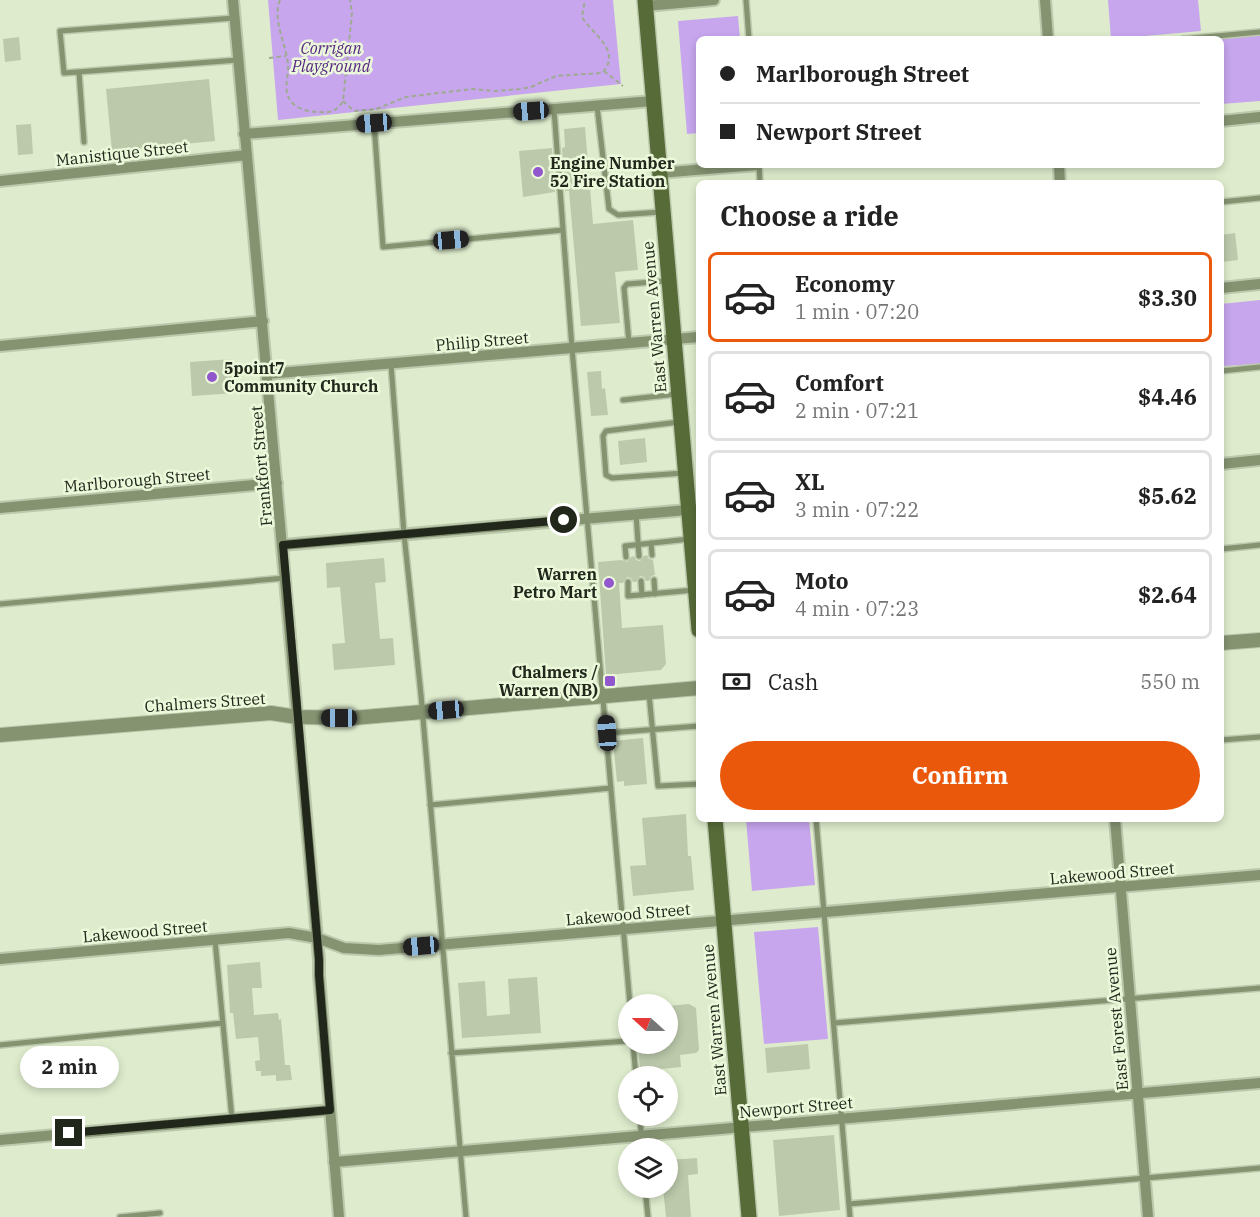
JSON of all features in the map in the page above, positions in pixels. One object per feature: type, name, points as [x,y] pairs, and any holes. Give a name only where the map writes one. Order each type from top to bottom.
[{"type":"main road","name":"East Warren Avenue","points":[[645,3],[681,422],[686,473],[694,509],[691,539],[696,590]]},
{"type":"main road","name":"East Warren Avenue","points":[[715,822],[749,1217]]},
{"type":"street","name":"Frankfort Street","points":[[233,0],[283,545],[339,1217]]},
{"type":"street","points":[[645,3],[707,0]]},
{"type":"street","points":[[1045,0],[1048,36]]},
{"type":"street","points":[[244,134],[653,101]]},
{"type":"street","points":[[1224,121],[1260,117]]},
{"type":"street","name":"Manistique Street","points":[[0,181],[247,155]]},
{"type":"street","points":[[659,173],[721,168]]},
{"type":"street","points":[[1224,288],[1260,284]]},
{"type":"street","points":[[0,346],[263,321]]},
{"type":"street","name":"Philip Street","points":[[267,374],[696,337]]},
{"type":"street","points":[[1224,464],[1260,460]]},
{"type":"street","name":"Marlborough Street","points":[[0,508],[277,483]]},
{"type":"street","points":[[283,545],[694,509]]},
{"type":"street","points":[[1224,643],[1260,639]]},
{"type":"street","name":"Chalmers Street","points":[[0,735],[271,712],[297,717],[353,718],[696,688]]},
{"type":"street","name":"East Forest Avenue","points":[[1115,822],[1148,1217]]},
{"type":"street","name":"Lakewood Street","points":[[0,959],[289,933],[317,938],[344,948],[379,950],[1260,875]]},
{"type":"street","name":"Newport Street","points":[[334,1162],[1260,1083]]},
{"type":"street","points":[[0,1140],[330,1110]]},
{"type":"lane","points":[[746,0],[749,36]]},
{"type":"lane","points":[[234,18],[60,32],[64,74],[238,60]]},
{"type":"lane","points":[[1216,36],[1260,32]]},
{"type":"lane","points":[[79,72],[84,142]]},
{"type":"lane","points":[[597,106],[609,209],[618,215],[663,212]]},
{"type":"lane","points":[[554,109],[572,348],[629,994]]},
{"type":"lane","points":[[374,123],[383,247],[563,230]]},
{"type":"lane","points":[[1224,202],[1260,198]]},
{"type":"lane","points":[[629,343],[624,288],[627,284],[669,281]]},
{"type":"lane","points":[[391,363],[404,534],[423,712],[466,1217]]},
{"type":"lane","points":[[1224,371],[1260,368]]},
{"type":"lane","points":[[623,400],[679,394]]},
{"type":"lane","points":[[681,422],[606,431],[603,436],[604,456],[606,476],[612,478],[686,473]]},
{"type":"lane","points":[[636,514],[639,556]]},
{"type":"lane","points":[[626,557],[625,546],[691,539]]},
{"type":"lane","points":[[651,543],[652,555]]},
{"type":"lane","points":[[1224,549],[1260,545]]},
{"type":"lane","points":[[0,604],[285,578]]},
{"type":"lane","points":[[654,580],[655,594]]},
{"type":"lane","points":[[641,581],[642,595]]},
{"type":"lane","points":[[628,582],[628,596],[696,590]]},
{"type":"lane","points":[[648,692],[658,786],[696,784]]},
{"type":"lane","points":[[607,733],[696,726]]},
{"type":"lane","points":[[1224,740],[1260,737]]},
{"type":"lane","points":[[430,805],[611,788]]},
{"type":"lane","points":[[816,822],[849,1217]]},
{"type":"lane","points":[[215,940],[232,1119]]},
{"type":"lane","points":[[834,1023],[1260,988]]},
{"type":"lane","points":[[0,1045],[222,1023]]},
{"type":"lane","points":[[452,1053],[618,1042]]},
{"type":"lane","points":[[640,1126],[641,1136]]},
{"type":"lane","points":[[849,1204],[1260,1168]]},
{"type":"lane","points":[[646,1198],[648,1217]]},
{"type":"lane","points":[[120,1217],[160,1214]]},
{"type":"path","points":[[280,0],[277,11],[286,56],[288,96],[293,103],[306,111],[330,112],[338,109],[343,101],[352,14],[350,0]]},
{"type":"path","points":[[585,0],[582,17],[599,35],[607,51],[608,59],[604,71]]},
{"type":"path","points":[[269,58],[286,56]]},
{"type":"path","points":[[343,101],[354,111],[376,109],[406,97],[472,89],[495,91],[520,89],[540,84],[556,76],[591,75],[604,71]]},
{"type":"path","points":[[604,71],[623,86]]},
{"type":"green space","name":"Corrigan Playground","points":[[268,0],[613,0],[621,84],[278,120]]},
{"type":"green space","points":[[1108,0],[1198,0],[1201,31],[1145,36],[1111,36]]},
{"type":"green space","points":[[738,16],[740,36],[696,36],[696,133],[687,134],[678,21]]},
{"type":"green space","points":[[1260,31],[1260,101],[1224,104],[1224,36],[1216,36]]},
{"type":"green space","points":[[1260,300],[1260,364],[1224,366],[1224,304]]},
{"type":"green space","points":[[746,822],[809,822],[815,885],[752,891]]},
{"type":"green space","points":[[818,927],[828,1039],[764,1044],[754,932]]},
{"type":"building","points":[[19,37],[21,60],[5,62],[3,39]]},
{"type":"building","points":[[209,79],[215,141],[112,151],[106,89]]},
{"type":"building","points":[[31,124],[33,154],[18,155],[16,125]]},
{"type":"building","points":[[585,127],[593,224],[633,220],[638,270],[615,272],[620,323],[581,326],[569,191],[565,191],[562,148],[565,147],[564,129]]},
{"type":"building","name":"Engine Number 52 Fire Station","points":[[552,148],[555,192],[523,197],[519,151]]},
{"type":"building","points":[[1235,233],[1238,260],[1224,262],[1224,235]]},
{"type":"building","name":"5point7 Community Church","points":[[232,359],[235,393],[192,396],[190,362]]},
{"type":"building","points":[[601,371],[602,389],[605,388],[608,415],[591,416],[587,372]]},
{"type":"building","points":[[645,438],[647,462],[620,465],[618,441]]},
{"type":"building","points":[[647,555],[653,560],[655,575],[651,576],[649,581],[640,576],[636,582],[627,577],[623,583],[619,583],[622,628],[663,625],[666,664],[661,670],[606,675],[598,562],[622,560],[627,562],[634,556],[640,561]]},
{"type":"building","points":[[384,558],[386,582],[375,583],[380,639],[393,638],[395,665],[334,670],[332,644],[345,643],[340,587],[327,588],[326,563]]},
{"type":"building","points":[[643,738],[647,784],[624,786],[624,781],[617,782],[613,741]]},
{"type":"building","points":[[686,814],[688,856],[691,856],[694,890],[633,896],[630,866],[646,865],[642,818]]},
{"type":"building","points":[[260,962],[262,988],[252,988],[254,1015],[278,1013],[279,1020],[281,1019],[285,1065],[290,1065],[292,1080],[276,1081],[276,1075],[261,1076],[261,1071],[256,1071],[255,1061],[260,1060],[258,1037],[236,1039],[233,1013],[230,1013],[227,965]]},
{"type":"building","points":[[537,977],[541,1033],[462,1038],[458,983],[485,981],[487,1016],[510,1014],[508,979]]},
{"type":"building","points":[[689,1004],[696,1008],[699,1050],[696,1053],[680,1055],[681,1067],[640,1066],[639,1054],[678,1054],[678,1005]]},
{"type":"building","points":[[808,1044],[810,1069],[767,1073],[765,1048]]},
{"type":"building","points":[[834,1135],[840,1210],[779,1216],[773,1140]]},
{"type":"building","points":[[697,1158],[698,1174],[688,1175],[691,1217],[666,1217],[664,1198],[678,1198],[678,1159]]},
{"type":"place","name":"Engine Number 52 Fire Station","points":[[538,172]]},
{"type":"place","name":"5point7 Community Church","points":[[212,377]]},
{"type":"place","name":"Warren Petro Mart","points":[[609,583]]},
{"type":"place","name":"Chalmers / Warren (NB)","points":[[610,681]]},
{"type":"route","points":[[69,1133],[330,1110],[283,545],[564,520]]}]
